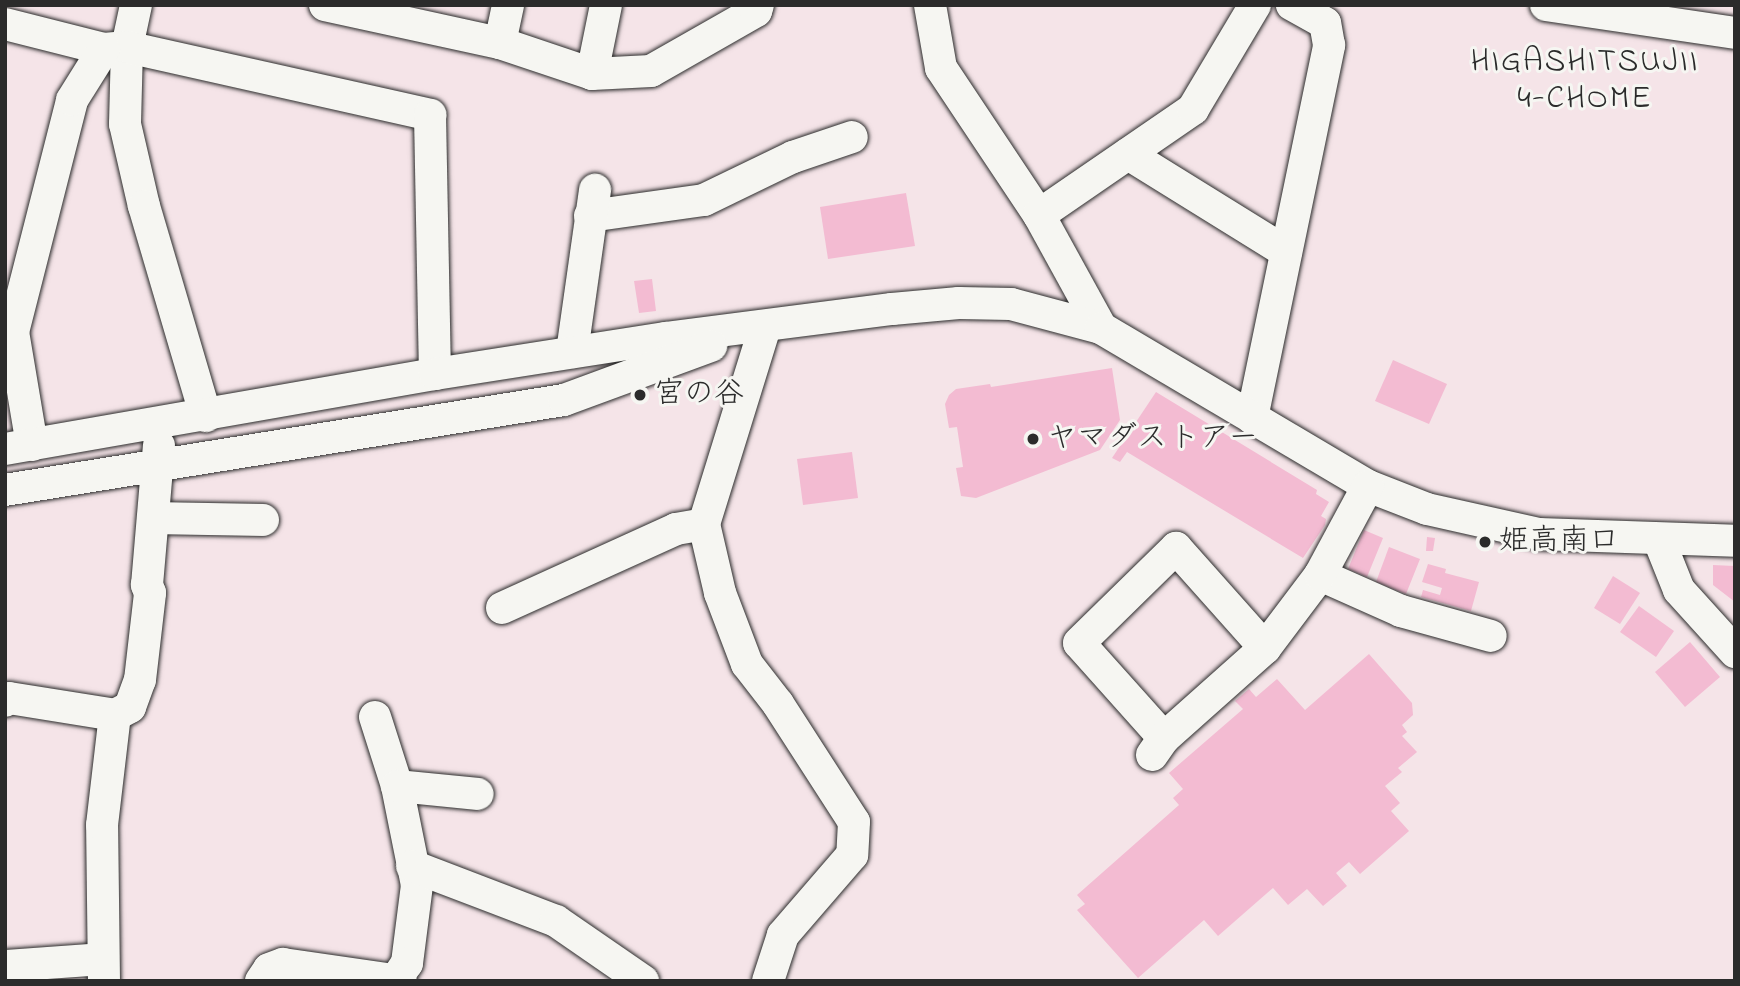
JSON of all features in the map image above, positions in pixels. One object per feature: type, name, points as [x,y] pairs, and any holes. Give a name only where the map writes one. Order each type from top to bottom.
[{"type":"street","points":[[136,5],[115,48],[72,100],[13,332],[18,447],[572,352],[959,303],[1011,304],[1101,328],[1368,486],[1427,509],[1488,525],[1539,534],[1735,541]]},
{"type":"street","points":[[324,5],[357,8],[500,43],[592,74],[651,71],[756,10],[758,5]]},
{"type":"street","points":[[500,43],[508,5]]},
{"type":"street","points":[[592,74],[606,5]]},
{"type":"street","points":[[930,5],[941,68],[1039,215],[1101,328]]},
{"type":"street","points":[[1039,215],[1193,109],[1255,5]]},
{"type":"street","points":[[1252,418],[1329,45],[1325,23],[1292,5]]},
{"type":"street","points":[[1546,5],[1735,33]]},
{"type":"street","points":[[6,28],[115,48],[430,115],[436,374]]},
{"type":"street","points":[[115,48],[125,124],[144,206],[206,416]]},
{"type":"street","points":[[572,352],[592,203],[704,200],[793,158],[852,138]]},
{"type":"street","points":[[1128,154],[1286,251]]},
{"type":"street","points":[[5,490],[564,400],[765,327]]},
{"type":"street","points":[[765,327],[704,524],[720,593],[747,664],[778,705],[854,822],[852,856],[783,935],[768,981]]},
{"type":"street","points":[[5,701],[9,698],[107,713],[130,707],[139,680],[150,593],[147,585],[161,424]]},
{"type":"street","points":[[1265,648],[1175,548],[1079,643],[1158,747],[1265,648],[1320,575],[1368,486]]},
{"type":"street","points":[[153,518],[263,520]]},
{"type":"street","points":[[502,608],[677,529],[704,524]]},
{"type":"street","points":[[1659,540],[1679,590],[1735,652]]},
{"type":"street","points":[[1320,575],[1401,611],[1491,636]]},
{"type":"street","points":[[5,966],[96,965],[107,713]]},
{"type":"street","points":[[261,981],[269,969],[283,964],[399,979],[407,962],[417,885],[397,786],[375,717]]},
{"type":"street","points":[[397,786],[478,794]]},
{"type":"street","points":[[412,866],[556,920],[643,981]]},
{"type":"building","points":[[906,193],[915,246],[828,259],[820,207]]},
{"type":"building","points":[[652,279],[656,311],[639,313],[634,281]]},
{"type":"building","points":[[1393,360],[1447,384],[1429,424],[1375,401]]},
{"type":"building","name":"ヤマダストアー","points":[[1112,368],[1120,420],[1100,450],[976,498],[961,496],[956,468],[963,467],[957,427],[949,428],[945,404],[956,389],[990,384],[991,387]]},
{"type":"building","points":[[1156,392],[1317,490],[1316,494],[1329,502],[1321,516],[1326,519],[1325,525],[1303,558],[1127,452],[1120,462],[1112,458]]},
{"type":"building","points":[[852,452],[858,498],[803,505],[797,459]]},
{"type":"building","points":[[1364,530],[1383,538],[1367,577],[1348,569]]},
{"type":"building","points":[[1427,537],[1435,538],[1433,551],[1426,551]]},
{"type":"building","points":[[1389,547],[1420,559],[1406,594],[1376,582]]},
{"type":"building","points":[[1428,564],[1446,569],[1445,573],[1479,582],[1471,611],[1421,597],[1423,590],[1440,595],[1442,588],[1422,582]]},
{"type":"building","points":[[1713,565],[1735,566],[1735,602],[1713,585]]},
{"type":"building","points":[[1613,576],[1640,593],[1620,624],[1594,608]]},
{"type":"building","points":[[1639,606],[1674,631],[1656,657],[1620,632]]},
{"type":"building","points":[[1690,642],[1720,677],[1685,707],[1655,672]]},
{"type":"building","points":[[1369,654],[1412,703],[1413,715],[1402,725],[1407,732],[1402,736],[1417,752],[1398,768],[1402,772],[1385,786],[1400,803],[1391,811],[1409,831],[1360,874],[1349,862],[1336,873],[1347,886],[1323,906],[1307,889],[1288,905],[1273,888],[1218,936],[1204,920],[1138,978],[1077,910],[1085,904],[1077,895],[1179,805],[1173,798],[1183,789],[1169,773],[1243,709],[1235,701],[1249,689],[1256,697],[1277,679],[1305,710]]},
{"type":"place","name":"宮の谷","points":[[640,395]]},
{"type":"place","name":"ヤマダストアー","points":[[1033,439]]},
{"type":"place","name":"姫高南口","points":[[1485,542]]},
{"type":"district","name":"HIGASHITSUJII 4-CHOME","points":[[1585,82]]}]
